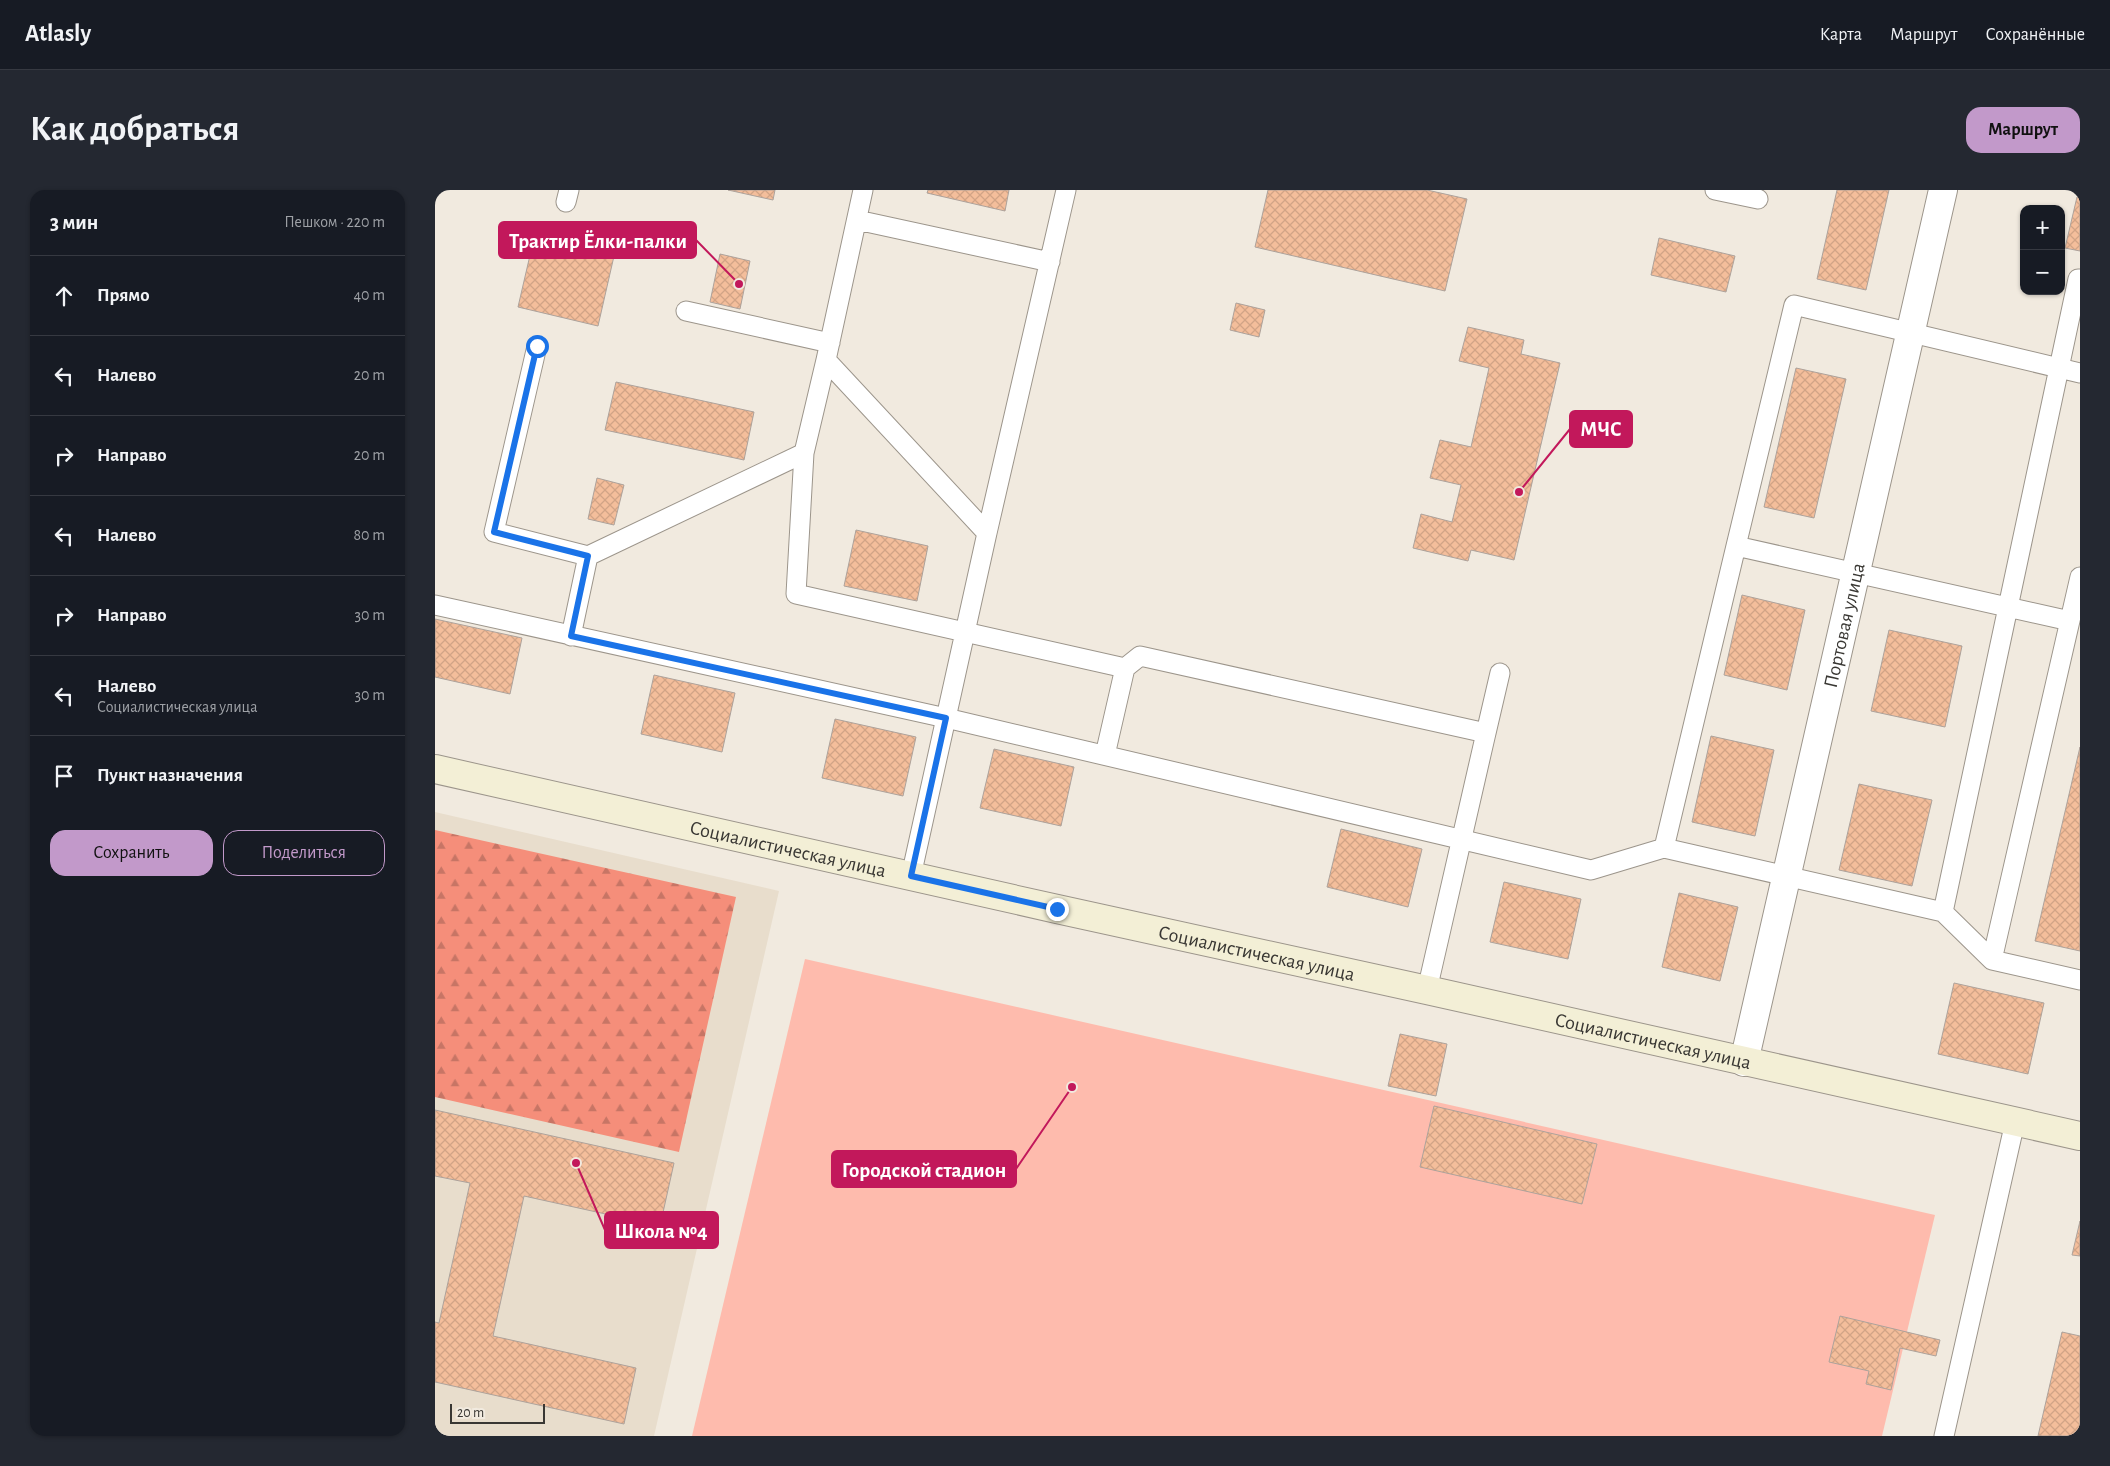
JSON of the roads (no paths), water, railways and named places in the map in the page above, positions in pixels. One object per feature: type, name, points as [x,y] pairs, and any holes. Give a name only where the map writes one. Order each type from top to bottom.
[{"type":"main road","name":"Социалистическая улица","points":[[435,769],[2080,1136]]},
{"type":"street","name":"Портовая улица","points":[[1743,1062],[1943,190]]},
{"type":"lane","points":[[863,190],[804,453],[796,594],[1125,668]]},
{"type":"lane","points":[[911,876],[1066,190]]},
{"type":"lane","points":[[1715,190],[1757,199]]},
{"type":"lane","points":[[857,220],[1050,262]]},
{"type":"lane","points":[[1943,912],[2078,278],[2080,279]]},
{"type":"lane","points":[[1664,848],[1794,305],[2080,373]]},
{"type":"lane","points":[[686,311],[827,352],[987,533]]},
{"type":"lane","points":[[537,346],[494,532],[588,556],[804,453]]},
{"type":"lane","points":[[1737,546],[2070,621]]},
{"type":"lane","points":[[571,636],[588,556]]},
{"type":"lane","points":[[1992,960],[2080,577]]},
{"type":"lane","points":[[435,604],[571,636],[946,718],[1591,870],[1664,848],[1787,876],[1943,912],[1992,960],[2080,980]]},
{"type":"lane","points":[[1105,755],[1125,668],[1140,656],[1486,733]]},
{"type":"lane","points":[[1427,990],[1500,673]]},
{"type":"lane","points":[[1944,1436],[2015,1122]]},
{"type":"place","name":"Трактир Ёлки-палки","points":[[739,284]]},
{"type":"place","name":"МЧС","points":[[1519,492]]},
{"type":"place","name":"Городской стадион","points":[[1072,1087]]},
{"type":"place","name":"Школа №4","points":[[576,1163]]}]
